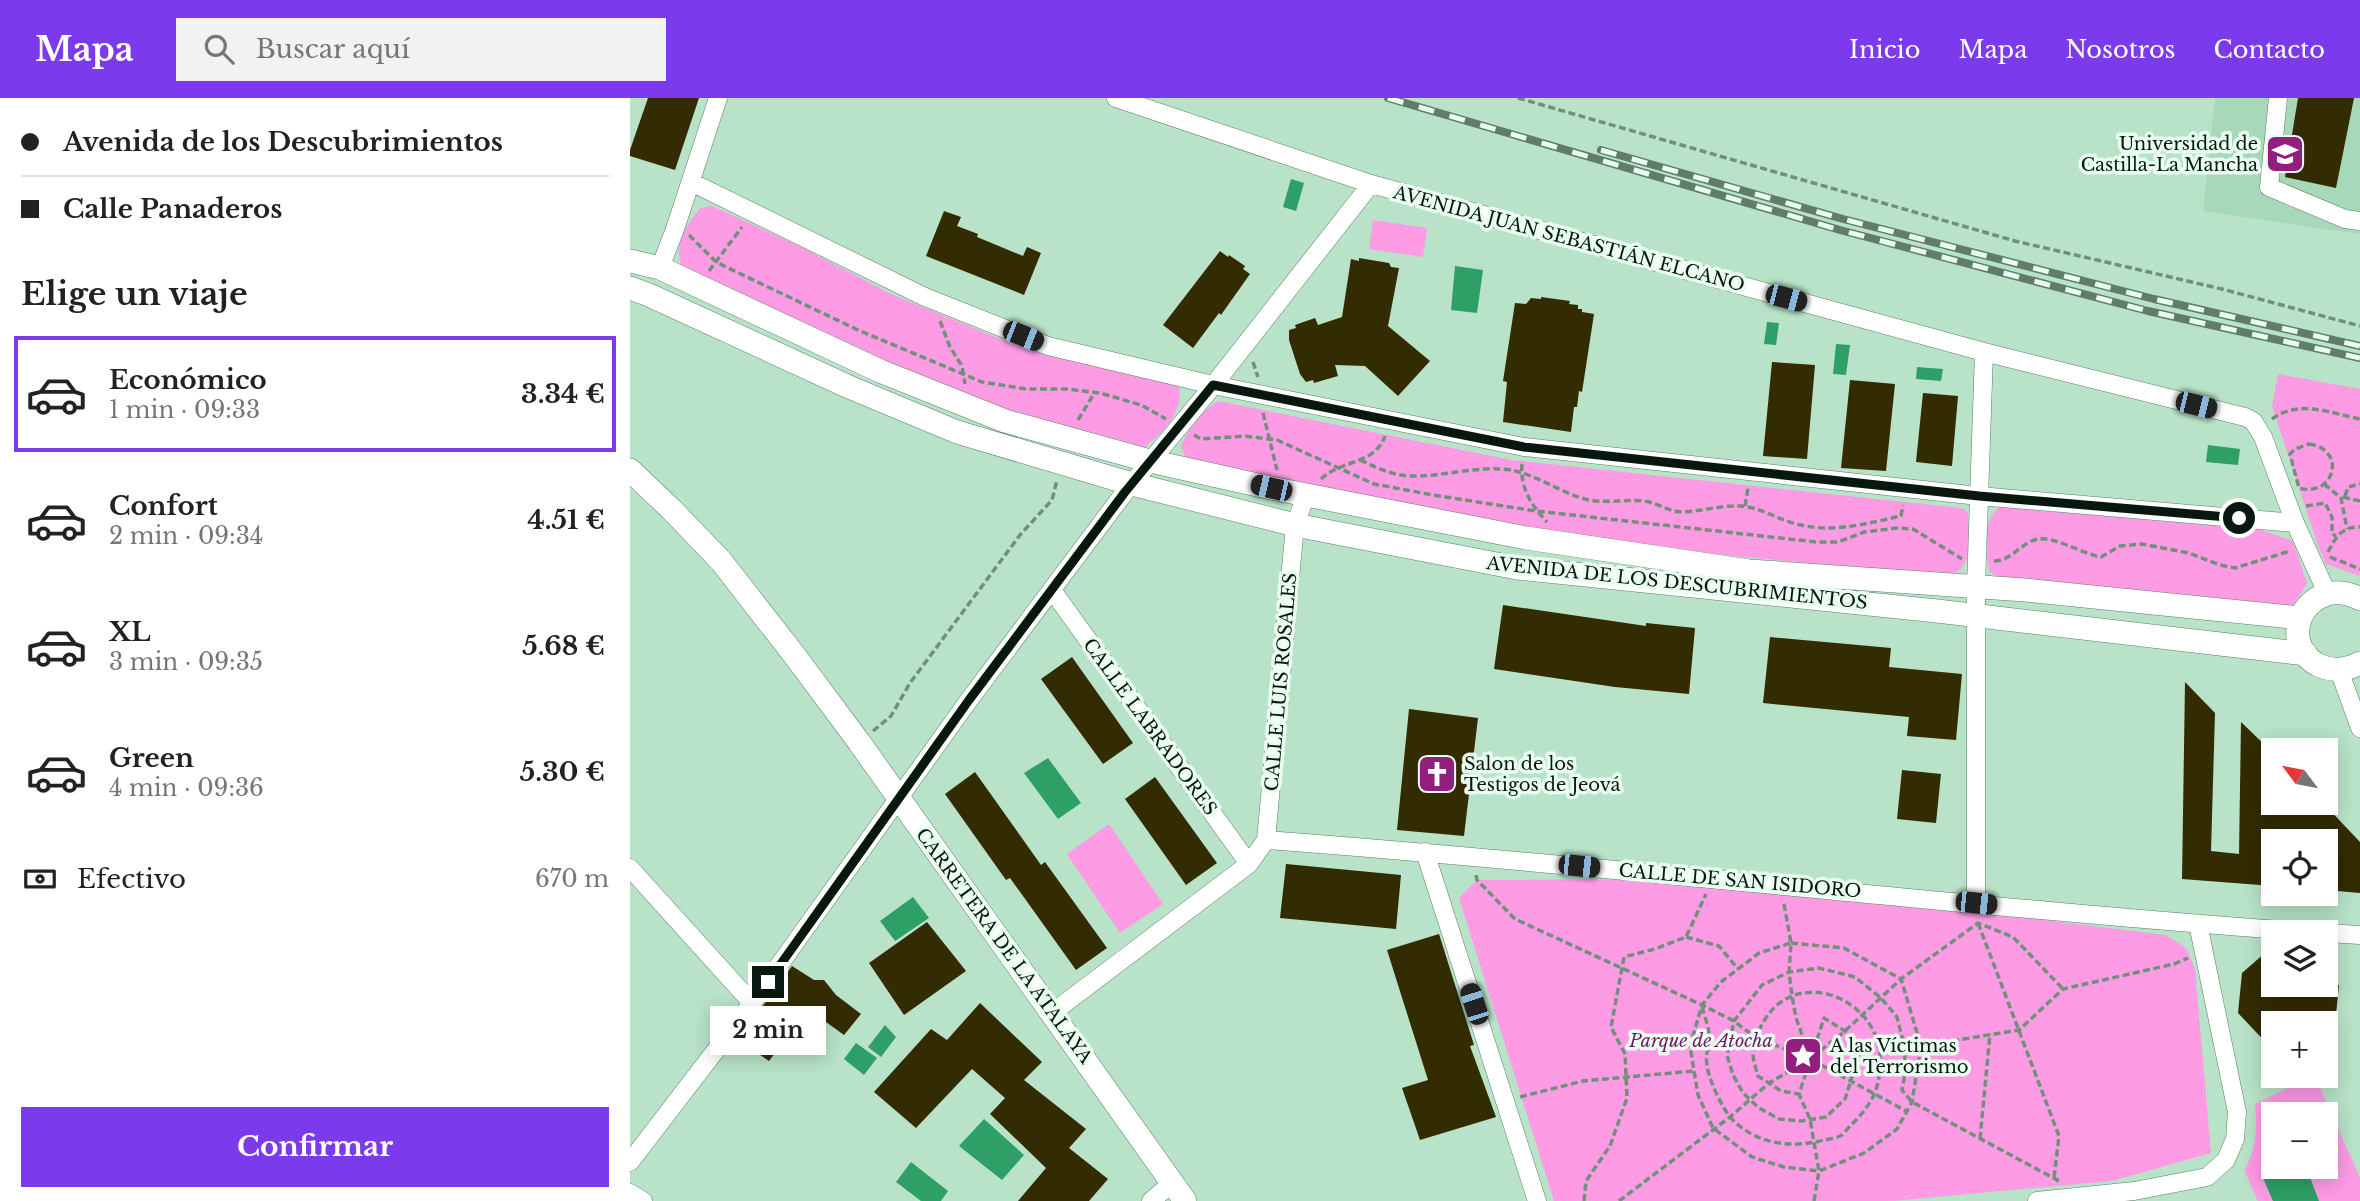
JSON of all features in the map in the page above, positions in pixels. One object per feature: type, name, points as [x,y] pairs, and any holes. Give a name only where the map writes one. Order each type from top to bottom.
[{"type":"street","points":[[660,268],[718,98]]},
{"type":"street","name":"AVENIDA JUAN SEBASTIÁN ELCANO","points":[[1116,98],[1371,184],[1984,352],[2245,417],[2253,421],[2259,429]]},
{"type":"street","points":[[2278,98],[2269,187],[2345,219],[2360,221]]},
{"type":"street","points":[[691,182],[947,306],[1048,346],[1213,385],[1524,447],[1979,496],[2293,517]]},
{"type":"street","points":[[630,1162],[752,1003],[969,700],[1132,484],[1371,184]]},
{"type":"street","name":"AVENIDA DE LOS DESCUBRIMIENTOS","points":[[630,261],[660,268],[880,371],[1005,421],[1150,461],[1310,496],[1544,541],[1749,571],[1976,587],[2300,618]]},
{"type":"street","name":"AVENIDA DE LOS DESCUBRIMIENTOS","points":[[630,288],[849,387],[957,432],[1132,484],[1295,525],[1517,568],[1977,616],[2305,654]]},
{"type":"street","points":[[1976,903],[1976,587],[1984,352]]},
{"type":"street","points":[[2259,429],[2293,517],[2327,593]]},
{"type":"street","name":"CARRETERA DE LA ATALAYA","points":[[630,470],[721,561],[859,742],[1179,1192]]},
{"type":"street","name":"CALLE LUIS ROSALES","points":[[1266,839],[1295,525],[1310,496]]},
{"type":"street","name":"CALLE LABRADORES","points":[[1052,590],[1249,864]]},
{"type":"street","points":[[2360,598],[2349,593],[2327,593],[2315,598],[2300,618],[2298,631],[2305,654],[2315,663],[2326,668],[2350,666],[2360,728]]},
{"type":"street","points":[[1052,1013],[1249,864],[1266,839]]},
{"type":"street","name":"CALLE DE SAN ISIDORO","points":[[1266,839],[2261,929]]},
{"type":"street","points":[[1425,852],[1537,1201]]},
{"type":"street","points":[[630,868],[752,1003]]},
{"type":"street","points":[[2037,1201],[2089,1198],[2207,1177],[2226,1160],[2235,1139],[2237,1112],[2197,924]]},
{"type":"street","name":"CALLE DE SAN ISIDORO","points":[[2338,934],[2360,936]]},
{"type":"street","points":[[1151,1201],[1179,1192]]},
{"type":"street","points":[[630,1193],[643,1201]]},
{"type":"path","points":[[1518,98],[2015,240],[2222,289],[2360,326]]},
{"type":"path","points":[[697,286],[753,212]]},
{"type":"path","points":[[675,229],[696,240],[716,261],[858,330],[982,382],[1026,389],[1067,388],[1095,392],[1141,405],[1181,425],[1201,439],[1245,436],[1277,440],[1374,484],[1536,511],[1816,542],[1838,542],[1864,532],[1897,527],[1913,530],[1956,557],[1977,560],[2000,561],[2037,539],[2049,540],[2101,557],[2120,546],[2142,544],[2179,551],[2235,568],[2320,543],[2326,556],[2360,569]]},
{"type":"path","points":[[947,306],[940,320],[966,382],[957,402]]},
{"type":"path","points":[[1068,438],[1095,392]]},
{"type":"path","points":[[2259,429],[2281,412],[2291,409],[2305,408],[2360,419]]},
{"type":"path","points":[[1310,496],[1322,477],[1377,451],[1390,420]]},
{"type":"path","points":[[2309,443],[2328,453],[2331,475],[2324,484],[2314,490],[2299,488],[2290,454],[2295,449],[2309,443]]},
{"type":"path","points":[[1524,447],[1521,473],[1529,500],[1547,522],[1544,541]]},
{"type":"path","points":[[1360,460],[1392,473],[1409,476],[1492,468],[1521,473],[1586,499],[1641,501],[1675,512],[1723,506],[1756,508],[1801,525],[1819,528],[1842,527],[1901,516],[1906,489]]},
{"type":"path","points":[[859,742],[891,716],[909,683],[1020,535],[1052,500],[1060,464]]},
{"type":"path","points":[[2324,484],[2343,497],[2360,501]]},
{"type":"path","points":[[2347,528],[2343,497],[2348,487],[2360,484]]},
{"type":"path","points":[[2293,517],[2319,502],[2325,503],[2332,517],[2332,534],[2336,536]]},
{"type":"path","points":[[1472,856],[1477,880],[1515,919],[1702,1005],[1734,1021],[1755,1037],[1811,1059],[1907,1111]]},
{"type":"path","points":[[1686,937],[1714,879]]},
{"type":"path","points":[[1780,885],[1791,943],[1789,972],[1792,996],[1796,1018],[1811,1059]]},
{"type":"path","points":[[1976,903],[1978,923],[2060,1136],[2054,1178]]},
{"type":"path","points":[[1619,1201],[1730,1117],[1769,1083],[1811,1059],[1901,979],[1978,923]]},
{"type":"path","points":[[1978,923],[2013,937],[2063,989]]},
{"type":"path","points":[[1584,1201],[1586,1181],[1610,1146],[1627,1098],[1625,1054],[1611,1027],[1623,957],[1686,937],[1719,946],[1738,969]]},
{"type":"path","points":[[1791,943],[1844,948],[1901,979],[1921,1046],[1912,1102],[1897,1129],[1864,1153],[1819,1171],[1784,1167],[1752,1157],[1713,1128],[1698,1096],[1690,1046],[1702,1005],[1721,982],[1759,953],[1791,943]]},
{"type":"path","points":[[1921,1046],[2019,1030],[2063,989],[2174,964],[2203,951]]},
{"type":"path","points":[[1814,1201],[1819,1171],[1810,1119],[1799,1094],[1824,1018],[1844,1031],[1859,1055],[1845,1100],[1826,1117],[1810,1119],[1779,1119],[1759,1108],[1743,1093],[1727,1055],[1734,1021],[1762,985],[1789,972],[1819,968],[1855,977],[1881,998],[1897,1017],[1906,1068],[1902,1090],[1912,1102],[2089,1198]]},
{"type":"path","points":[[1702,1005],[1709,1033],[1707,1065],[1717,1093],[1730,1117],[1753,1135],[1778,1144],[1813,1143],[1840,1136],[1866,1110],[1875,1093],[1879,1084],[1880,1052],[1871,1026],[1852,1004],[1825,992],[1792,996],[1784,999],[1769,1013],[1755,1037],[1752,1053],[1758,1076],[1781,1091],[1799,1094]]},
{"type":"path","points":[[1980,1139],[1990,1034]]},
{"type":"path","points":[[1518,1098],[1583,1081],[1694,1070]]},
{"type":"shaded area","name":"Universidad de Castilla-La Mancha","points":[[2215,98],[2360,98],[2360,234],[2203,211]]},
{"type":"shaded area","points":[[1291,179],[1304,183],[1296,211],[1283,207]]},
{"type":"shaded area","points":[[1455,266],[1483,270],[1477,313],[1451,310]]},
{"type":"shaded area","points":[[1767,322],[1779,323],[1776,345],[1764,344]]},
{"type":"shaded area","points":[[1836,344],[1850,345],[1846,375],[1833,374]]},
{"type":"shaded area","points":[[1917,367],[1943,369],[1941,381],[1916,379]]},
{"type":"shaded area","points":[[2208,445],[2240,449],[2238,465],[2206,462]]},
{"type":"shaded area","points":[[1048,758],[1081,803],[1058,819],[1024,773]]},
{"type":"shaded area","points":[[913,897],[929,918],[895,941],[880,921]]},
{"type":"shaded area","points":[[885,1025],[896,1037],[881,1057],[868,1047]]},
{"type":"shaded area","points":[[856,1043],[877,1058],[864,1075],[844,1059]]},
{"type":"shaded area","points":[[984,1119],[1024,1155],[1002,1180],[959,1146]]},
{"type":"shaded area","points":[[911,1162],[948,1191],[941,1201],[921,1201],[896,1182]]},
{"type":"shaded area","points":[[2263,1179],[2311,1179],[2319,1201],[2273,1201]]},
{"type":"green space","points":[[712,206],[797,245],[893,295],[1013,344],[1043,354],[1169,382],[1179,387],[1175,414],[1158,436],[1143,448],[1017,416],[916,377],[683,270],[679,253],[685,230],[700,208]]},
{"type":"green space","points":[[1373,220],[1427,228],[1423,257],[1369,249]]},
{"type":"green space","points":[[2278,374],[2360,389],[2360,576],[2326,564],[2317,543],[2272,406]]},
{"type":"green space","points":[[1218,401],[1512,460],[1961,508],[1968,512],[1969,548],[1964,564],[1951,576],[1733,556],[1531,530],[1193,461],[1185,456],[1181,446],[1196,421]]},
{"type":"green space","points":[[2000,507],[2262,530],[2293,541],[2307,583],[2292,608],[2004,581],[1989,571],[1987,545],[1990,520]]},
{"type":"green space","points":[[1109,824],[1163,904],[1120,933],[1067,854]]},
{"type":"green space","name":"Parque de Atocha","points":[[1714,879],[2166,935],[2186,948],[2195,969],[2211,1153],[2112,1181],[1893,1201],[1554,1201],[1459,898],[1477,880]]},
{"type":"green space","points":[[2288,1088],[2320,1088],[2326,1102],[2261,1102],[2261,1179],[2338,1179],[2338,1128],[2360,1178],[2360,1201],[2258,1201],[2244,1170],[2255,1138],[2255,1104]]},
{"type":"building","points":[[648,98],[699,98],[675,170],[630,156]]},
{"type":"building","points":[[2298,98],[2354,98],[2336,188],[2285,177]]},
{"type":"building","points":[[944,211],[961,217],[957,226],[978,234],[977,237],[1023,256],[1027,247],[1041,253],[1024,295],[926,256]]},
{"type":"building","points":[[1220,251],[1245,266],[1243,269],[1250,274],[1193,348],[1163,325]]},
{"type":"building","points":[[1359,258],[1389,263],[1391,267],[1399,268],[1388,326],[1430,361],[1398,396],[1365,366],[1335,365],[1338,376],[1314,383],[1313,380],[1306,382],[1300,374],[1289,340],[1289,330],[1296,328],[1295,325],[1315,318],[1318,325],[1342,317],[1351,259],[1359,261]]},
{"type":"building","points":[[1531,298],[1570,301],[1569,304],[1578,305],[1582,312],[1594,314],[1582,392],[1579,391],[1577,407],[1574,407],[1571,432],[1503,422],[1507,382],[1503,381],[1515,303],[1526,304]]},
{"type":"building","points":[[1772,362],[1815,365],[1807,459],[1763,456]]},
{"type":"building","points":[[1850,380],[1895,384],[1886,471],[1841,468]]},
{"type":"building","points":[[1923,393],[1958,396],[1952,466],[1916,462]]},
{"type":"building","points":[[1503,605],[1646,626],[1646,623],[1695,628],[1689,694],[1615,687],[1494,669]]},
{"type":"building","points":[[1770,637],[1891,648],[1889,667],[1962,674],[1956,740],[1907,736],[1909,717],[1763,703]]},
{"type":"building","points":[[1072,657],[1133,743],[1103,764],[1041,679]]},
{"type":"building","points":[[2185,682],[2215,713],[2211,851],[2239,854],[2241,722],[2261,741],[2261,816],[2335,816],[2360,842],[2360,893],[2338,891],[2338,829],[2261,829],[2261,885],[2182,879]]},
{"type":"building","name":"Salon de los Testigos de Jeová","points":[[1409,709],[1478,718],[1464,836],[1397,830]]},
{"type":"building","points":[[1902,770],[1941,774],[1936,823],[1897,819]]},
{"type":"building","points":[[975,772],[1041,865],[1045,862],[1107,948],[1076,970],[1010,878],[1006,880],[945,794]]},
{"type":"building","points":[[1155,777],[1217,863],[1186,885],[1125,799]]},
{"type":"building","points":[[1286,864],[1401,875],[1396,929],[1280,918]]},
{"type":"building","points":[[927,922],[966,971],[904,1015],[869,963]]},
{"type":"building","points":[[1439,934],[1474,1045],[1470,1046],[1496,1117],[1420,1140],[1402,1088],[1428,1080],[1387,950]]},
{"type":"building","points":[[2261,956],[2261,997],[2338,997],[2336,1011],[2261,1011],[2261,1037],[2238,1013],[2242,973]]},
{"type":"building","points":[[792,966],[814,980],[824,980],[836,995],[861,1014],[844,1035],[808,1009],[769,1061],[738,1040]]},
{"type":"building","points":[[980,1003],[1042,1062],[1024,1080],[1086,1129],[1069,1148],[1108,1179],[1089,1201],[1018,1201],[1046,1168],[990,1114],[1005,1098],[972,1069],[916,1128],[874,1092],[931,1029],[947,1040]]},
{"type":"railway","points":[[1388,98],[1840,230],[2148,311],[2360,358]]},
{"type":"railway","points":[[1601,150],[1843,219],[2154,299],[2360,346]]},
{"type":"place","name":"Universidad de Castilla-La Mancha","points":[[2285,154]]},
{"type":"place","name":"Salon de los Testigos de Jeová","points":[[1437,774]]},
{"type":"place","name":"A las Víctimas del Terrorismo","points":[[1803,1056]]},
{"type":"route","points":[[768,982],[969,700],[1125,492],[1213,385],[1524,447],[1979,496],[2239,518]]}]
